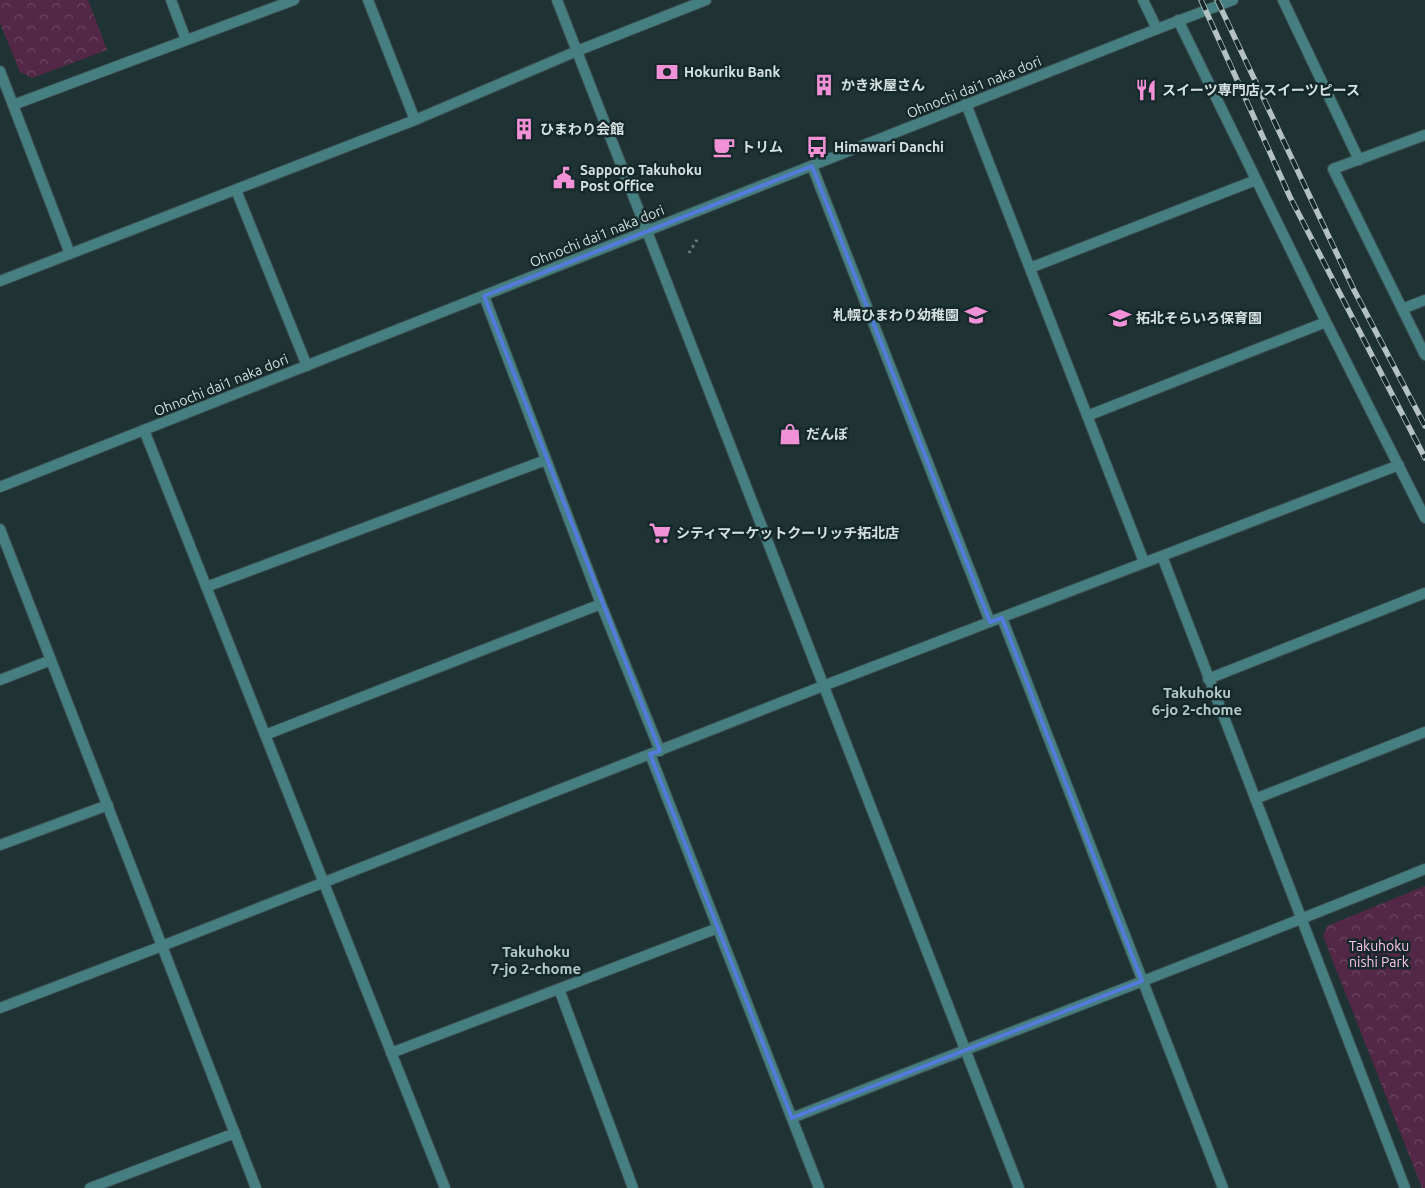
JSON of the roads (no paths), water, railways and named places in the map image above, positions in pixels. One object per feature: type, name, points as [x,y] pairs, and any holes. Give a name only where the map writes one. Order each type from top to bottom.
[{"type":"street","points":[[171,0],[186,40]]},
{"type":"street","points":[[13,105],[294,0]]},
{"type":"street","points":[[368,0],[415,120]]},
{"type":"street","points":[[556,0],[1019,1188]]},
{"type":"street","points":[[0,281],[415,120],[577,51],[706,0]]},
{"type":"street","points":[[1143,0],[1157,29]]},
{"type":"street","name":"Ohnochi dai1 naka dori","points":[[0,487],[1178,20],[1233,0]]},
{"type":"street","points":[[1283,0],[1359,160]]},
{"type":"street","points":[[1178,20],[1326,322],[1425,518]]},
{"type":"street","points":[[0,71],[70,254]]},
{"type":"street","points":[[966,104],[1144,562]]},
{"type":"street","points":[[1425,135],[1333,169],[1425,356]]},
{"type":"street","points":[[812,166],[990,622]]},
{"type":"street","points":[[1030,268],[1256,180]]},
{"type":"street","points":[[236,190],[307,366]]},
{"type":"street","points":[[484,296],[660,750]]},
{"type":"street","points":[[1402,309],[1425,300]]},
{"type":"street","points":[[1088,416],[1326,322]]},
{"type":"street","points":[[144,430],[444,1188]]},
{"type":"street","points":[[206,587],[546,460]]},
{"type":"street","points":[[0,1008],[823,686],[1399,466]]},
{"type":"street","points":[[0,528],[256,1188]]},
{"type":"street","points":[[1162,556],[1405,1188]]},
{"type":"street","points":[[1208,678],[1425,593]]},
{"type":"street","points":[[265,736],[602,604]]},
{"type":"street","points":[[1002,618],[1223,1188]]},
{"type":"street","points":[[0,680],[51,660]]},
{"type":"street","points":[[1255,799],[1425,732]]},
{"type":"street","points":[[650,754],[819,1188]]},
{"type":"street","points":[[0,846],[108,805]]},
{"type":"street","points":[[792,1118],[1425,870]]},
{"type":"street","points":[[391,1053],[718,928]]},
{"type":"street","points":[[559,989],[633,1188]]},
{"type":"street","points":[[90,1188],[235,1133]]},
{"type":"railway","points":[[1201,0],[1290,197],[1425,458]]},
{"type":"railway","points":[[1217,0],[1354,290],[1425,426]]},
{"type":"place","name":"Hokuriku Bank","points":[[667,72]]},
{"type":"place","name":"かき氷屋さん","points":[[824,85]]},
{"type":"place","name":"スイーツ専門店 スイーツピース","points":[[1146,90]]},
{"type":"place","name":"ひまわり会館","points":[[524,129]]},
{"type":"place","name":"トリム","points":[[724,147]]},
{"type":"place","name":"Himawari Danchi","points":[[817,147]]},
{"type":"place","name":"Sapporo Takuhoku Post Office","points":[[564,178]]},
{"type":"place","name":"札幌ひまわり幼稚園","points":[[976,315]]},
{"type":"place","name":"拓北そらいろ保育園","points":[[1120,318]]},
{"type":"place","name":"だんぼ","points":[[790,434]]},
{"type":"place","name":"シティマーケットクーリッチ拓北店","points":[[660,533]]},
{"type":"district","name":"Takuhoku 6-jo 2-chome","points":[[1197,700]]},
{"type":"district","name":"Takuhoku 7-jo 2-chome","points":[[536,960]]},
{"type":"park label","name":"Takuhoku nishi Park","points":[[1379,954]]}]
